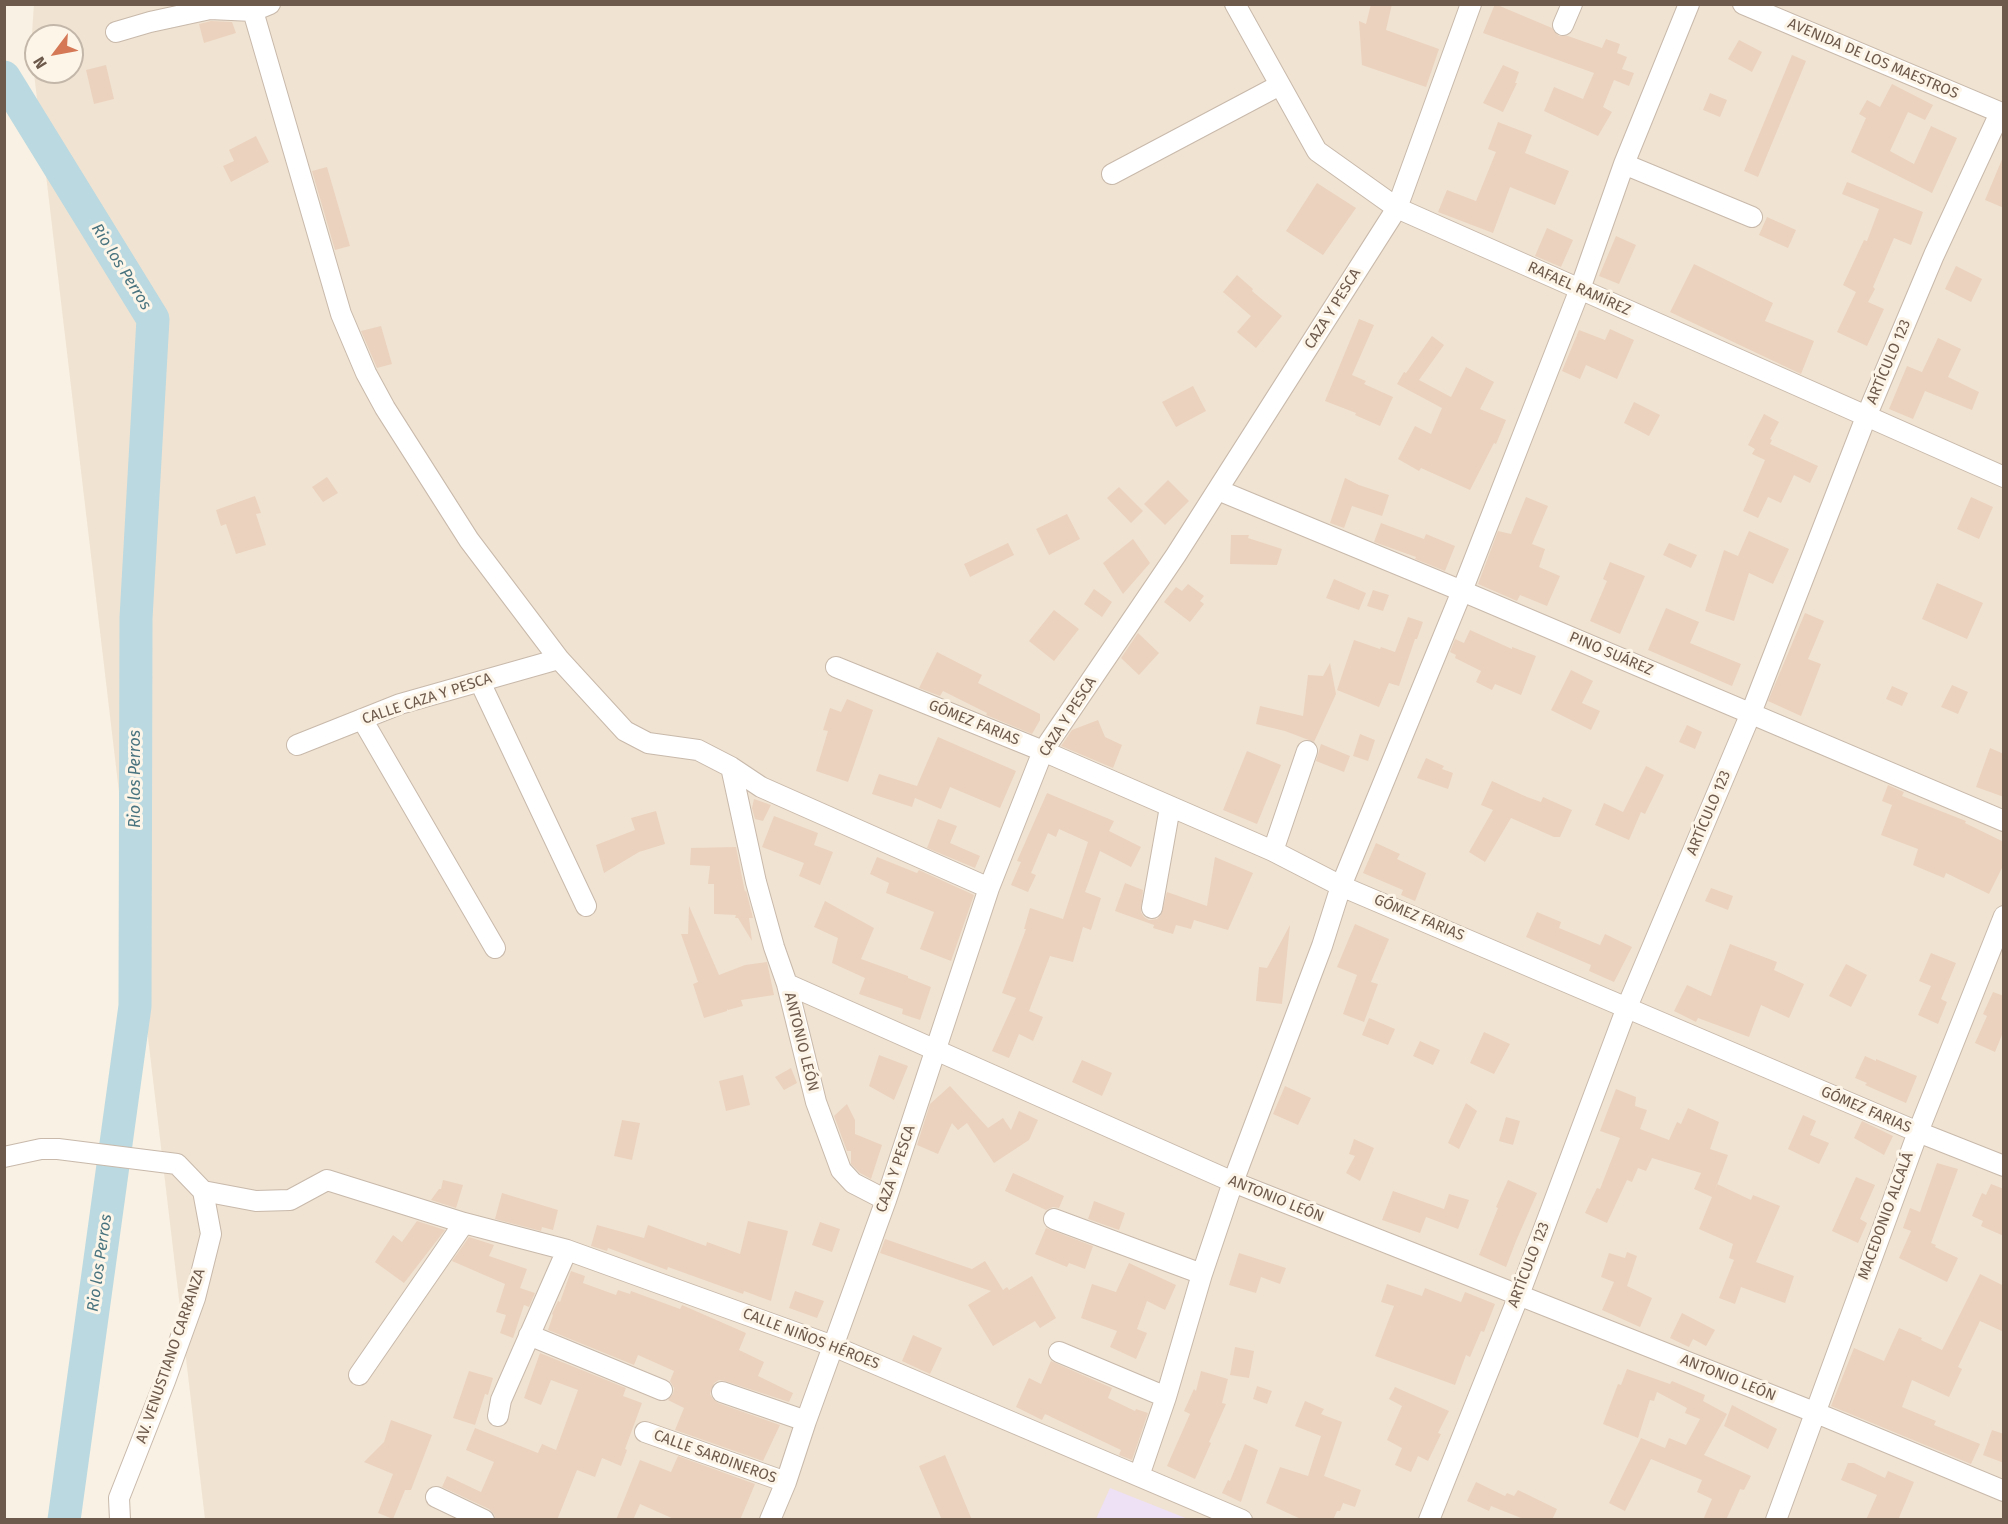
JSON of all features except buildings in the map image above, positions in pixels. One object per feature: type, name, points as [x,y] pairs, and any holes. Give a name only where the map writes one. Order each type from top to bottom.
[{"type":"street","name":"RAFAEL RAMÍREZ","points":[[1235,4],[1317,151],[1397,208],[2004,477]]},
{"type":"street","name":"CAZA Y PESCA","points":[[770,1520],[786,1482],[886,1200],[989,888],[1043,751],[1176,555],[1397,208],[1471,4]]},
{"type":"street","points":[[1563,25],[1572,4]]},
{"type":"street","points":[[1139,1476],[1233,1182],[1322,946],[1341,886],[1462,591],[1580,289],[1624,164],[1689,4]]},
{"type":"street","name":"AVENIDA DE LOS MAESTROS","points":[[1743,4],[2002,113]]},
{"type":"street","points":[[116,32],[210,9],[259,7],[341,314],[366,373],[385,408],[469,540],[559,659],[625,731],[648,743],[698,750],[761,787],[989,888]]},
{"type":"street","points":[[1112,174],[1280,85]]},
{"type":"street","name":"ARTÍCULO 123","points":[[1429,1520],[1519,1294],[1627,1007],[1751,713],[1866,417],[1934,255],[2002,113]]},
{"type":"street","points":[[1624,164],[1752,217]]},
{"type":"street","name":"PINO SUÁREZ","points":[[1218,490],[2004,821]]},
{"type":"street","name":"CALLE CAZA Y PESCA","points":[[297,745],[400,704],[559,659]]},
{"type":"street","name":"GÓMEZ FARIAS","points":[[836,668],[1043,751],[1273,851],[1341,886],[1918,1132],[2004,1166]]},
{"type":"street","points":[[480,681],[586,906]]},
{"type":"street","points":[[362,719],[495,948]]},
{"type":"street","points":[[1273,851],[1307,751]]},
{"type":"street","points":[[731,768],[756,882],[787,984]]},
{"type":"street","points":[[1152,908],[1170,807]]},
{"type":"street","name":"MACEDONIO ALCALÁ","points":[[1776,1520],[1918,1132],[2004,916]]},
{"type":"street","name":"ANTONIO LEÓN","points":[[787,984],[1233,1182],[1814,1412],[2004,1491]]},
{"type":"street","name":"ANTONIO LEÓN","points":[[787,984],[816,1102],[841,1170],[853,1183],[886,1200]]},
{"type":"street","points":[[4,1156],[41,1149],[58,1149],[177,1164],[203,1191]]},
{"type":"street","name":"CALLE NIÑOS HÉROES","points":[[203,1191],[256,1201],[290,1200],[327,1180],[464,1223],[567,1250],[833,1346],[1242,1520]]},
{"type":"street","name":"AV. VENUSTIANO CARRANZA","points":[[120,1520],[119,1498],[195,1298],[211,1234],[203,1191]]},
{"type":"street","points":[[1054,1219],[1202,1274]]},
{"type":"street","points":[[359,1374],[464,1223]]},
{"type":"street","points":[[498,1416],[501,1400],[567,1250]]},
{"type":"street","points":[[529,1335],[662,1390]]},
{"type":"street","points":[[1059,1352],[1166,1396]]},
{"type":"street","points":[[722,1392],[806,1421]]},
{"type":"street","name":"CALLE SARDINEROS","points":[[645,1432],[786,1482]]},
{"type":"street","points":[[436,1497],[484,1520]]},
{"type":"shaded area","points":[[34,4],[2003,5],[2003,1519],[205,1519],[35,84],[84,84],[84,24],[33,24]]},
{"type":"shaded area","points":[[1110,1488],[1188,1519],[1096,1519]]},
{"type":"waterway","name":"Rio los Perros","points":[[4,77],[153,319],[136,618],[135,1006],[64,1520]]}]
